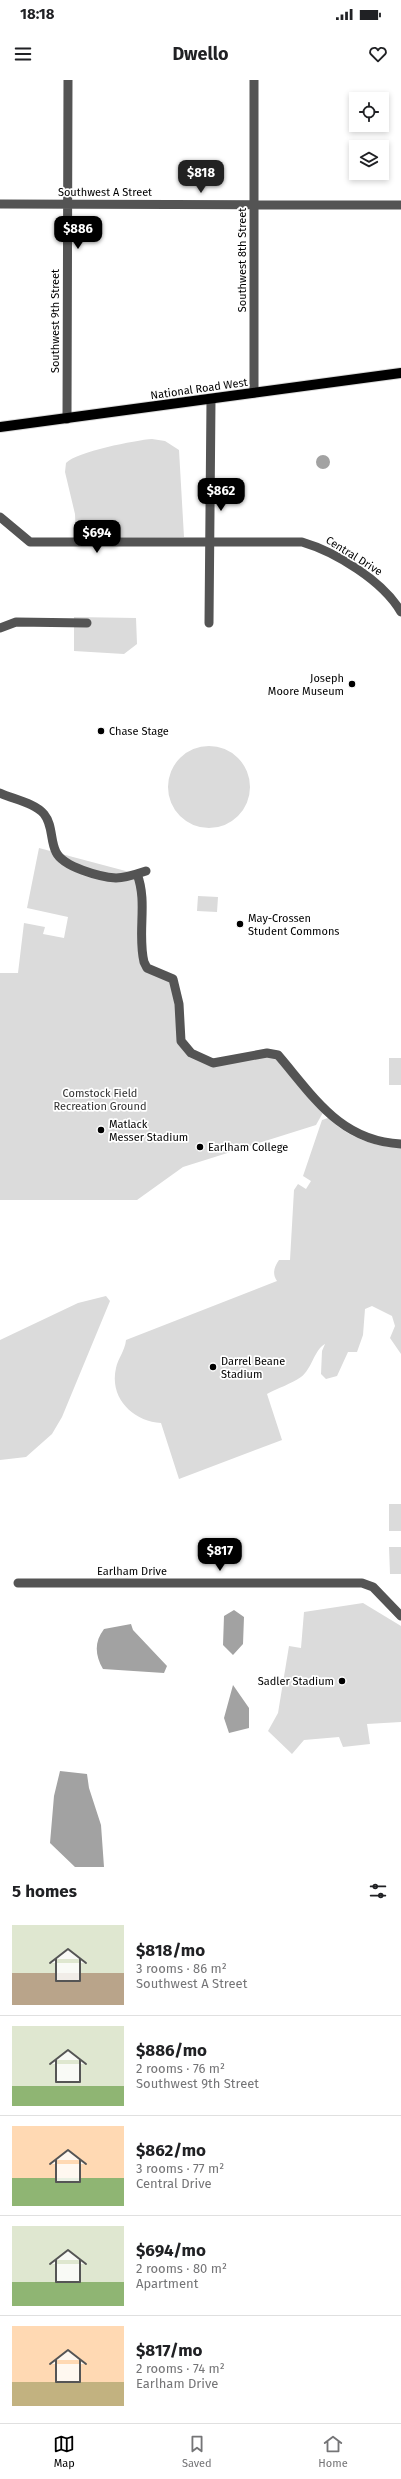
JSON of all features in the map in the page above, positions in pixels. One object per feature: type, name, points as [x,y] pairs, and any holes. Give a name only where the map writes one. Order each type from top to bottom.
[{"type":"main road","name":"National Road West","points":[[0,427],[211,400],[401,373]]},
{"type":"street","name":"Southwest 9th Street","points":[[67,419],[68,80]]},
{"type":"street","name":"Southwest 8th Street","points":[[254,80],[254,393]]},
{"type":"street","name":"Southwest A Street","points":[[0,204],[401,205]]},
{"type":"street","points":[[209,623],[211,400]]},
{"type":"street","name":"Central Drive","points":[[0,517],[30,542],[302,542],[340,559],[385,589],[401,612]]},
{"type":"street","points":[[0,628],[16,622],[87,622]]},
{"type":"street","points":[[0,793],[38,810],[44,815],[51,829],[56,853],[65,861],[96,875],[117,878],[141,872],[144,962],[147,968],[172,979],[179,1004],[181,1041],[191,1053],[213,1063],[267,1053],[278,1055],[321,1105],[346,1128],[365,1138],[401,1144]]},
{"type":"street","name":"Earlham Drive","points":[[18,1583],[362,1583],[373,1587],[401,1616]]},
{"type":"green space","points":[[152,439],[165,441],[179,450],[184,537],[76,538],[75,514],[65,472],[66,463],[81,455],[93,451],[120,444]]},
{"type":"green space","points":[[74,617],[136,618],[137,644],[124,654],[74,651]]},
{"type":"green space","points":[[209,746],[225,749],[238,758],[247,771],[250,787],[247,803],[238,816],[225,825],[209,828],[193,825],[180,816],[171,803],[168,787],[171,771],[180,758],[193,749]]},
{"type":"green space","name":"Comstock Field Recreation Ground","points":[[39,848],[137,874],[144,962],[173,979],[181,1041],[213,1063],[278,1055],[325,1109],[316,1125],[183,1167],[137,1200],[0,1200],[0,973],[18,973],[24,923],[45,927],[43,934],[64,938],[68,917],[27,908]]},
{"type":"green space","points":[[198,896],[218,897],[217,912],[197,911]]},
{"type":"green space","points":[[389,1058],[401,1058],[401,1085],[389,1085]]},
{"type":"green space","points":[[328,1118],[344,1131],[362,1140],[401,1148],[401,1354],[390,1338],[395,1326],[392,1316],[372,1306],[365,1309],[363,1335],[357,1352],[348,1352],[337,1376],[326,1379],[321,1374],[322,1351],[325,1344],[318,1351],[305,1374],[293,1382],[267,1394],[282,1440],[179,1479],[161,1423],[141,1418],[133,1413],[125,1406],[116,1389],[116,1368],[126,1340],[277,1281],[274,1273],[277,1263],[279,1260],[290,1260],[294,1190],[298,1184],[306,1189],[311,1181],[303,1176],[322,1120]]},
{"type":"green space","points":[[106,1296],[110,1301],[62,1417],[52,1434],[26,1457],[0,1460],[0,1340],[78,1303]]},
{"type":"green space","points":[[389,1504],[401,1504],[401,1531],[389,1531]]},
{"type":"green space","points":[[389,1547],[401,1547],[401,1574],[390,1574]]},
{"type":"green space","name":"Sadler Stadium","points":[[363,1603],[401,1626],[401,1722],[367,1724],[370,1744],[343,1747],[339,1737],[304,1740],[292,1754],[268,1731],[278,1713],[289,1646],[301,1648],[304,1612]]},
{"type":"shaded area","points":[[320,455],[326,455],[330,459],[330,465],[326,469],[320,469],[316,465],[316,459]]},
{"type":"shaded area","points":[[234,1610],[244,1617],[243,1644],[233,1655],[223,1645],[224,1616]]},
{"type":"shaded area","points":[[131,1624],[133,1630],[167,1666],[164,1673],[103,1669],[98,1659],[97,1644],[98,1639],[104,1629]]},
{"type":"shaded area","points":[[233,1685],[249,1708],[249,1728],[229,1733],[224,1718]]},
{"type":"shaded area","points":[[60,1771],[87,1774],[89,1788],[101,1825],[104,1867],[75,1867],[50,1843],[54,1796]]},
{"type":"place","name":"Joseph Moore Museum","points":[[352,684]]},
{"type":"place","name":"Chase Stage","points":[[101,731]]},
{"type":"place","name":"May-Crossen Student Commons","points":[[240,924]]},
{"type":"place","name":"Matlack Messer Stadium","points":[[101,1130]]},
{"type":"place","name":"Earlham College","points":[[200,1147]]},
{"type":"place","name":"Darrel Beane Stadium","points":[[213,1367]]},
{"type":"place","name":"Sadler Stadium","points":[[342,1681]]}]
